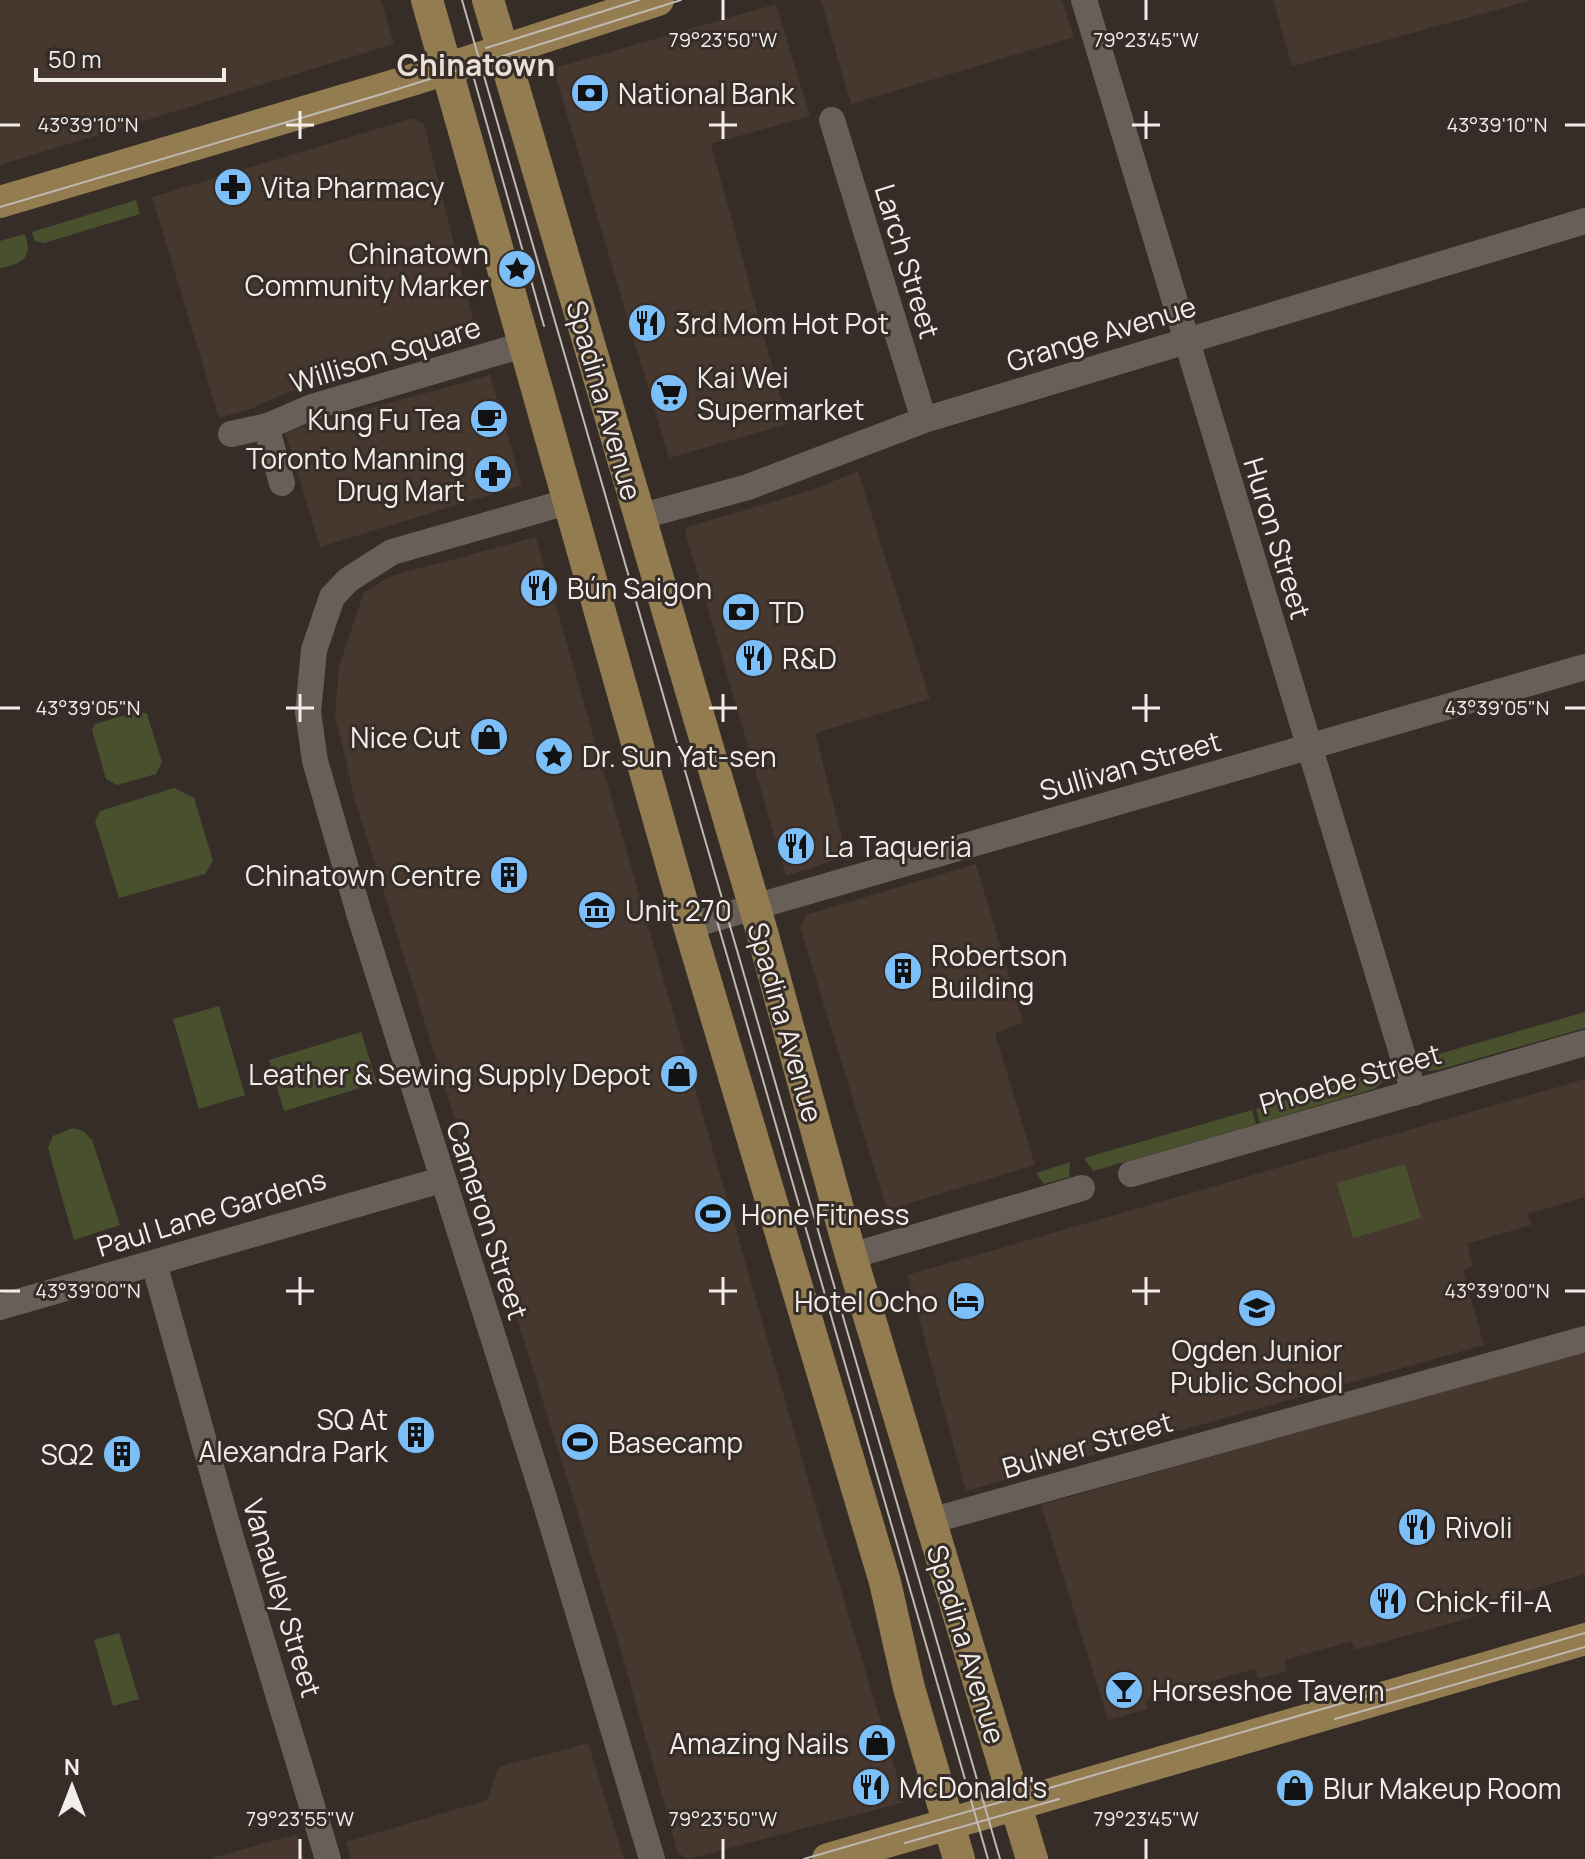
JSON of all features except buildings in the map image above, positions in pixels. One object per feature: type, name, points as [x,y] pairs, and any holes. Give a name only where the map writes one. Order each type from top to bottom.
[{"type":"main road","points":[[427,0],[682,902],[692,925],[885,1582],[909,1688],[959,1859]]},
{"type":"main road","name":"Spadina Avenue","points":[[488,0],[754,908],[851,1256],[1032,1859]]},
{"type":"main road","points":[[0,202],[445,69],[658,0]]},
{"type":"main road","points":[[828,1859],[1585,1639]]},
{"type":"street","name":"Huron Street","points":[[1084,0],[1414,1093]]},
{"type":"street","name":"Larch Street","points":[[832,120],[924,420]]},
{"type":"street","name":"Grange Avenue","points":[[639,517],[748,487],[924,420],[1585,221]]},
{"type":"street","name":"Willison Square","points":[[231,434],[266,426],[312,407],[523,345]]},
{"type":"street","name":"Willison Square","points":[[266,426],[282,483]]},
{"type":"street","name":"Cameron Street","points":[[567,502],[392,552],[348,580],[332,597],[314,650],[308,680],[308,712],[315,761],[441,1180],[545,1501],[652,1859]]},
{"type":"street","name":"Sullivan Street","points":[[692,925],[1585,667]]},
{"type":"street","name":"Phoebe Street","points":[[1131,1174],[1585,1043]]},
{"type":"street","name":"Paul Lane Gardens","points":[[0,1307],[441,1180]]},
{"type":"street","points":[[851,1256],[1082,1188]]},
{"type":"street","name":"Vanauley Street","points":[[154,1263],[231,1538],[328,1859]]},
{"type":"street","name":"Bulwer Street","points":[[930,1521],[1585,1339]]},
{"type":"shaded area","points":[[0,0],[381,0],[394,44],[0,165]]},
{"type":"shaded area","points":[[821,0],[1062,0],[1074,37],[851,104]]},
{"type":"shaded area","points":[[1273,0],[1532,0],[1292,66]]},
{"type":"shaded area","points":[[776,4],[810,116],[711,144],[788,424],[669,458],[555,74],[558,67]]},
{"type":"shaded area","points":[[413,118],[424,124],[477,334],[281,395],[251,409],[219,418],[152,197]]},
{"type":"shaded area","points":[[490,375],[522,485],[320,547],[285,432]]},
{"type":"shaded area","points":[[858,471],[930,699],[815,733],[847,856],[786,876],[685,531],[687,527],[809,491]]},
{"type":"shaded area","points":[[536,537],[813,1497],[905,1802],[688,1859],[678,1853],[624,1661],[355,800],[335,716],[339,666],[364,592],[391,576]]},
{"type":"shaded area","points":[[976,864],[1023,1023],[995,1033],[1035,1165],[887,1210],[800,927],[806,915]]},
{"type":"shaded area","name":"Ogden Junior Public School","points":[[1585,1079],[1585,1197],[1528,1214],[1531,1225],[1467,1244],[1473,1267],[1463,1270],[1484,1345],[966,1491],[907,1275]]},
{"type":"shaded area","points":[[1585,1351],[1585,1574],[1475,1606],[1477,1616],[1355,1650],[1352,1641],[1285,1660],[1287,1671],[1258,1679],[1255,1669],[1146,1700],[1148,1709],[1108,1720],[1041,1505]]},
{"type":"shaded area","points":[[588,1743],[624,1859],[351,1859],[346,1842],[487,1800],[499,1767]]},
{"type":"shaded area","points":[[297,1834],[304,1859],[208,1859]]},
{"type":"green space","points":[[136,200],[140,214],[44,243],[35,241],[32,232]]},
{"type":"green space","points":[[25,234],[27,254],[20,262],[0,268],[0,241]]},
{"type":"green space","points":[[139,711],[147,714],[162,762],[156,774],[117,785],[106,779],[92,730],[95,724]]},
{"type":"green space","points":[[174,788],[194,798],[213,861],[205,874],[119,898],[95,821],[100,811]]},
{"type":"green space","points":[[219,1006],[245,1095],[199,1109],[173,1019]]},
{"type":"green space","points":[[1585,1012],[1585,1028],[1438,1070],[1428,1071],[1420,1063],[1425,1058]]},
{"type":"green space","points":[[361,1032],[377,1083],[284,1111],[269,1060]]},
{"type":"green space","points":[[1379,1072],[1382,1083],[1374,1089],[1260,1123],[1256,1109]]},
{"type":"green space","points":[[1252,1110],[1256,1124],[1093,1171],[1084,1158]]},
{"type":"green space","points":[[73,1128],[83,1131],[92,1140],[120,1225],[74,1240],[48,1148],[53,1136]]},
{"type":"green space","points":[[1070,1162],[1069,1177],[1044,1184],[1036,1173]]},
{"type":"green space","points":[[1405,1164],[1421,1218],[1353,1238],[1337,1183]]},
{"type":"green space","points":[[119,1633],[139,1699],[113,1706],[94,1640]]},
{"type":"tram line","points":[[462,0],[1000,1859]]},
{"type":"tram line","points":[[486,48],[639,0]]},
{"type":"tram line","points":[[0,207],[382,94],[681,0]]},
{"type":"tram line","points":[[471,68],[544,326]]},
{"type":"tram line","points":[[717,921],[988,1859]]},
{"type":"tram line","points":[[804,1859],[1585,1633]]},
{"type":"tram line","points":[[1335,1719],[1585,1647]]},
{"type":"tram line","points":[[905,1843],[1059,1799]]},
{"type":"place","name":"National Bank","points":[[590,93]]},
{"type":"place","name":"Vita Pharmacy","points":[[233,187]]},
{"type":"place","name":"Chinatown Community Marker","points":[[517,269]]},
{"type":"place","name":"3rd Mom Hot Pot","points":[[647,323]]},
{"type":"place","name":"Kai Wei Supermarket","points":[[669,393]]},
{"type":"place","name":"Kung Fu Tea","points":[[489,419]]},
{"type":"place","name":"Toronto Manning Drug Mart","points":[[493,474]]},
{"type":"place","name":"Bún Saigon","points":[[539,588]]},
{"type":"place","name":"TD","points":[[741,612]]},
{"type":"place","name":"R&D","points":[[754,658]]},
{"type":"place","name":"Nice Cut","points":[[489,737]]},
{"type":"place","name":"Dr. Sun Yat-sen","points":[[554,756]]},
{"type":"place","name":"La Taqueria","points":[[796,846]]},
{"type":"place","name":"Chinatown Centre","points":[[509,875]]},
{"type":"place","name":"Unit 270","points":[[597,910]]},
{"type":"place","name":"Robertson Building","points":[[903,971]]},
{"type":"place","name":"Leather & Sewing Supply Depot","points":[[679,1074]]},
{"type":"place","name":"Hone Fitness","points":[[713,1214]]},
{"type":"place","name":"Hotel Ocho","points":[[966,1301]]},
{"type":"place","name":"Ogden Junior Public School","points":[[1257,1308]]},
{"type":"place","name":"SQ At Alexandra Park","points":[[416,1435]]},
{"type":"place","name":"Basecamp","points":[[580,1442]]},
{"type":"place","name":"SQ2","points":[[122,1454]]},
{"type":"place","name":"Rivoli","points":[[1417,1527]]},
{"type":"place","name":"Chick-fil-A","points":[[1388,1601]]},
{"type":"place","name":"Horseshoe Tavern","points":[[1124,1690]]},
{"type":"place","name":"Amazing Nails","points":[[877,1743]]},
{"type":"place","name":"McDonald's","points":[[871,1787]]},
{"type":"place","name":"Blur Makeup Room","points":[[1295,1788]]},
{"type":"district","name":"Chinatown","points":[[476,64]]}]
